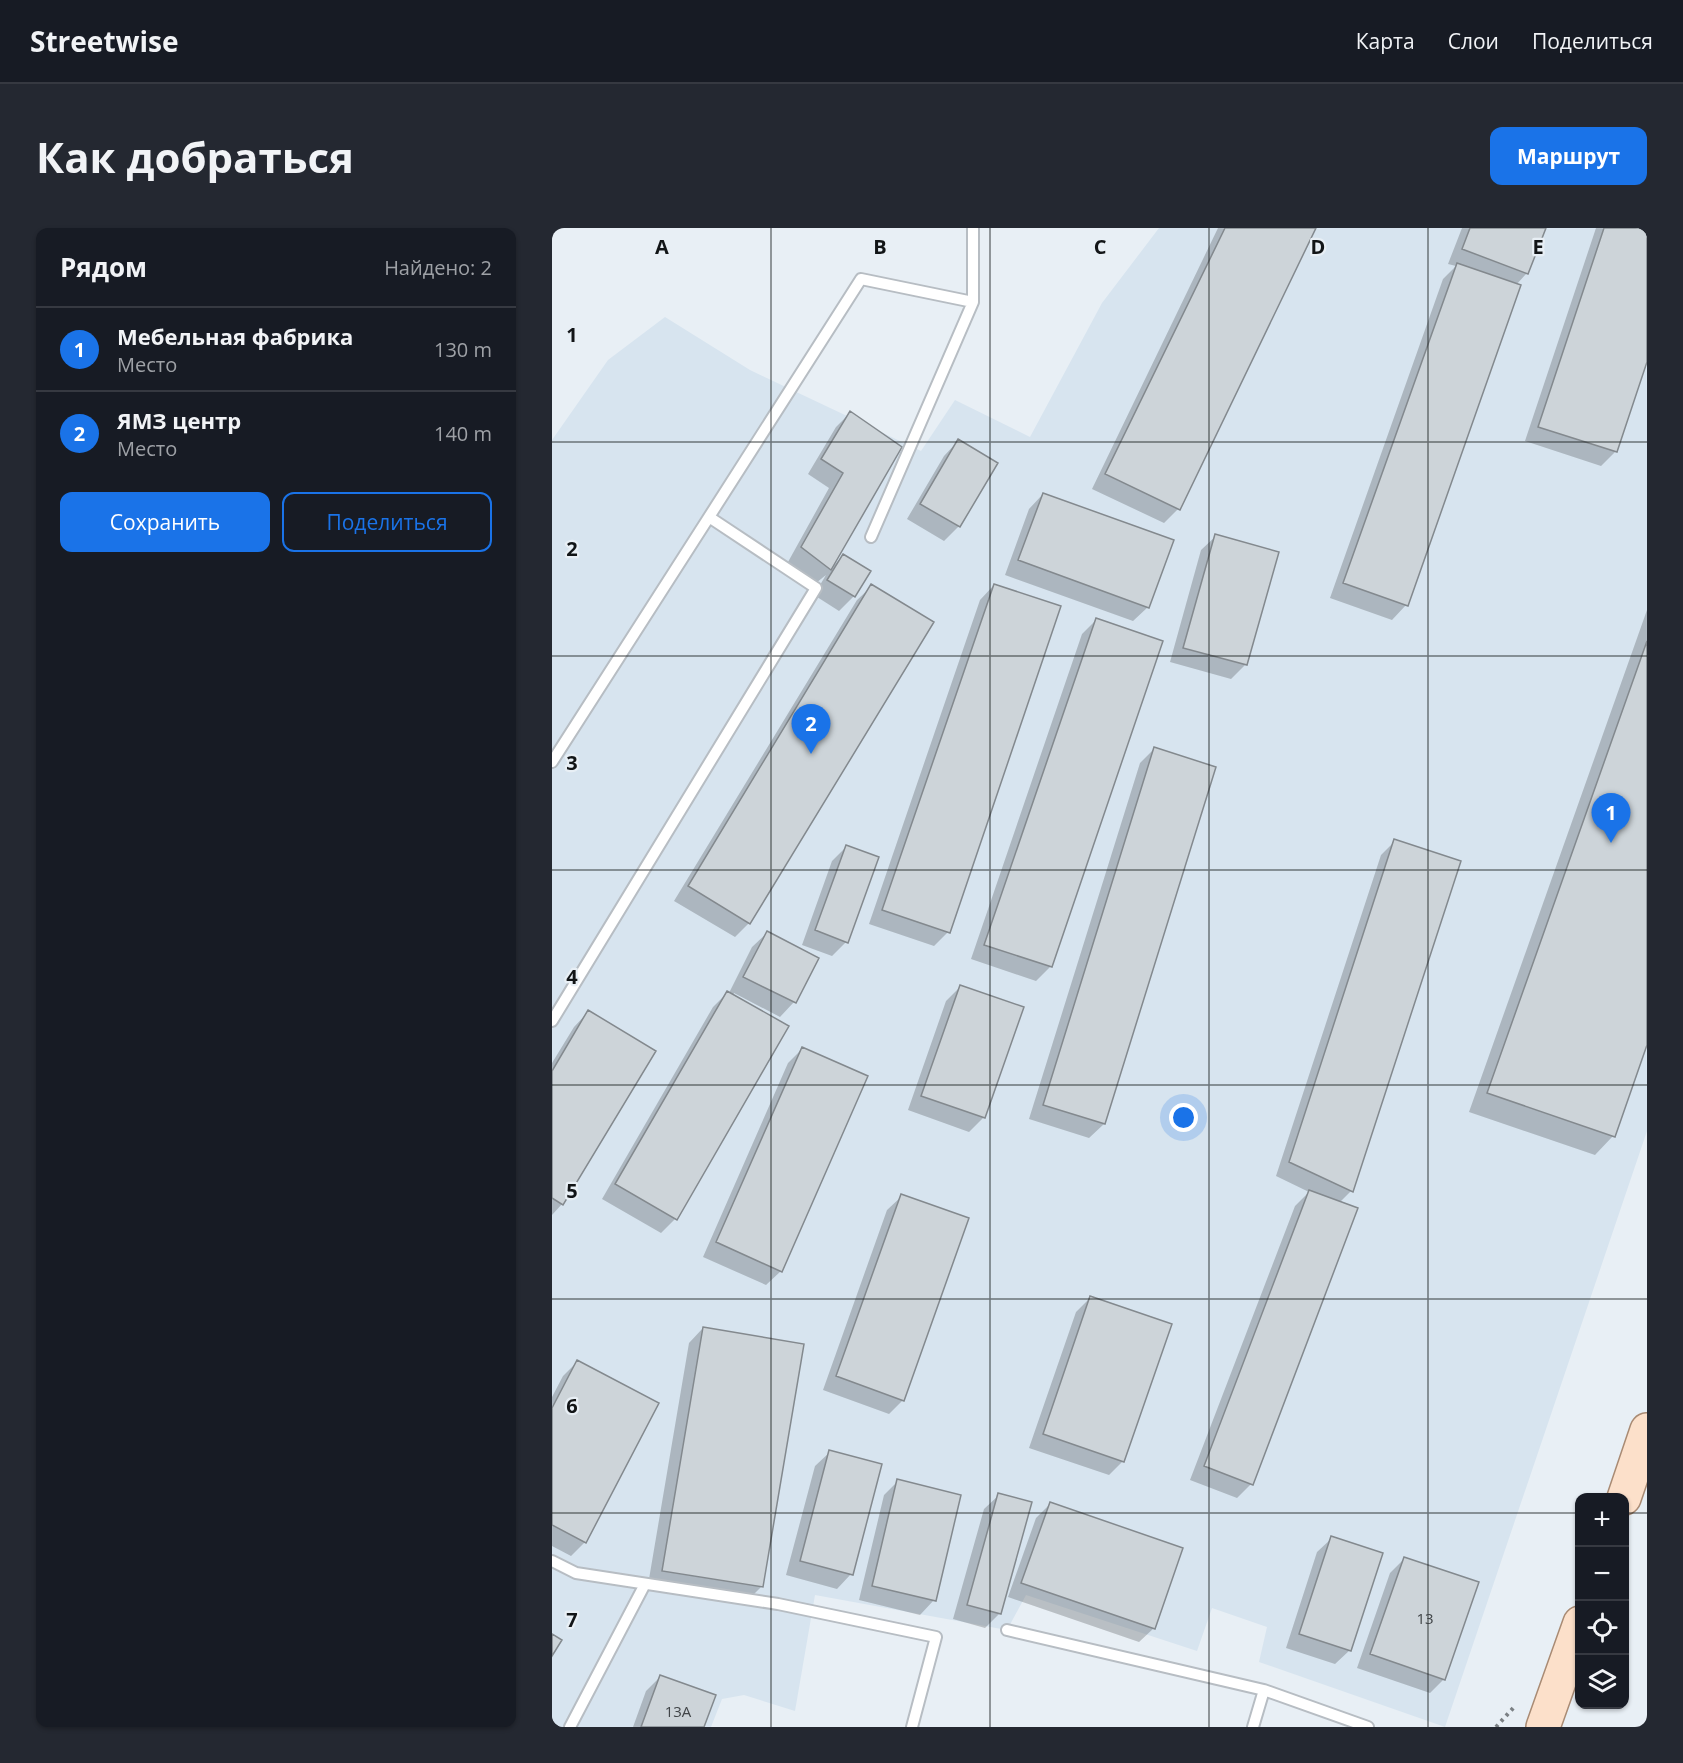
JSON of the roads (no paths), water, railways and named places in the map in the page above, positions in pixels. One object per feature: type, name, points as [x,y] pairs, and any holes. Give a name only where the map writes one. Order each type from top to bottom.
[{"type":"main road","points":[[1632,1484],[1647,1430]]},
{"type":"main road","points":[[1543,1727],[1575,1637]]},
{"type":"lane","points":[[871,537],[973,302],[973,228]]},
{"type":"lane","points":[[552,762],[861,279],[973,302]]},
{"type":"lane","points":[[552,1021],[816,588],[709,517]]},
{"type":"lane","points":[[552,1561],[576,1573],[778,1604],[936,1637],[912,1727]]},
{"type":"lane","points":[[570,1727],[645,1584]]},
{"type":"lane","points":[[1007,1630],[1264,1690],[1368,1727]]},
{"type":"lane","points":[[1253,1727],[1264,1690]]},
{"type":"place","name":"ЯМЗ центр","points":[[811,754]]},
{"type":"place","name":"Мебельная фабрика","points":[[1611,843]]}]
